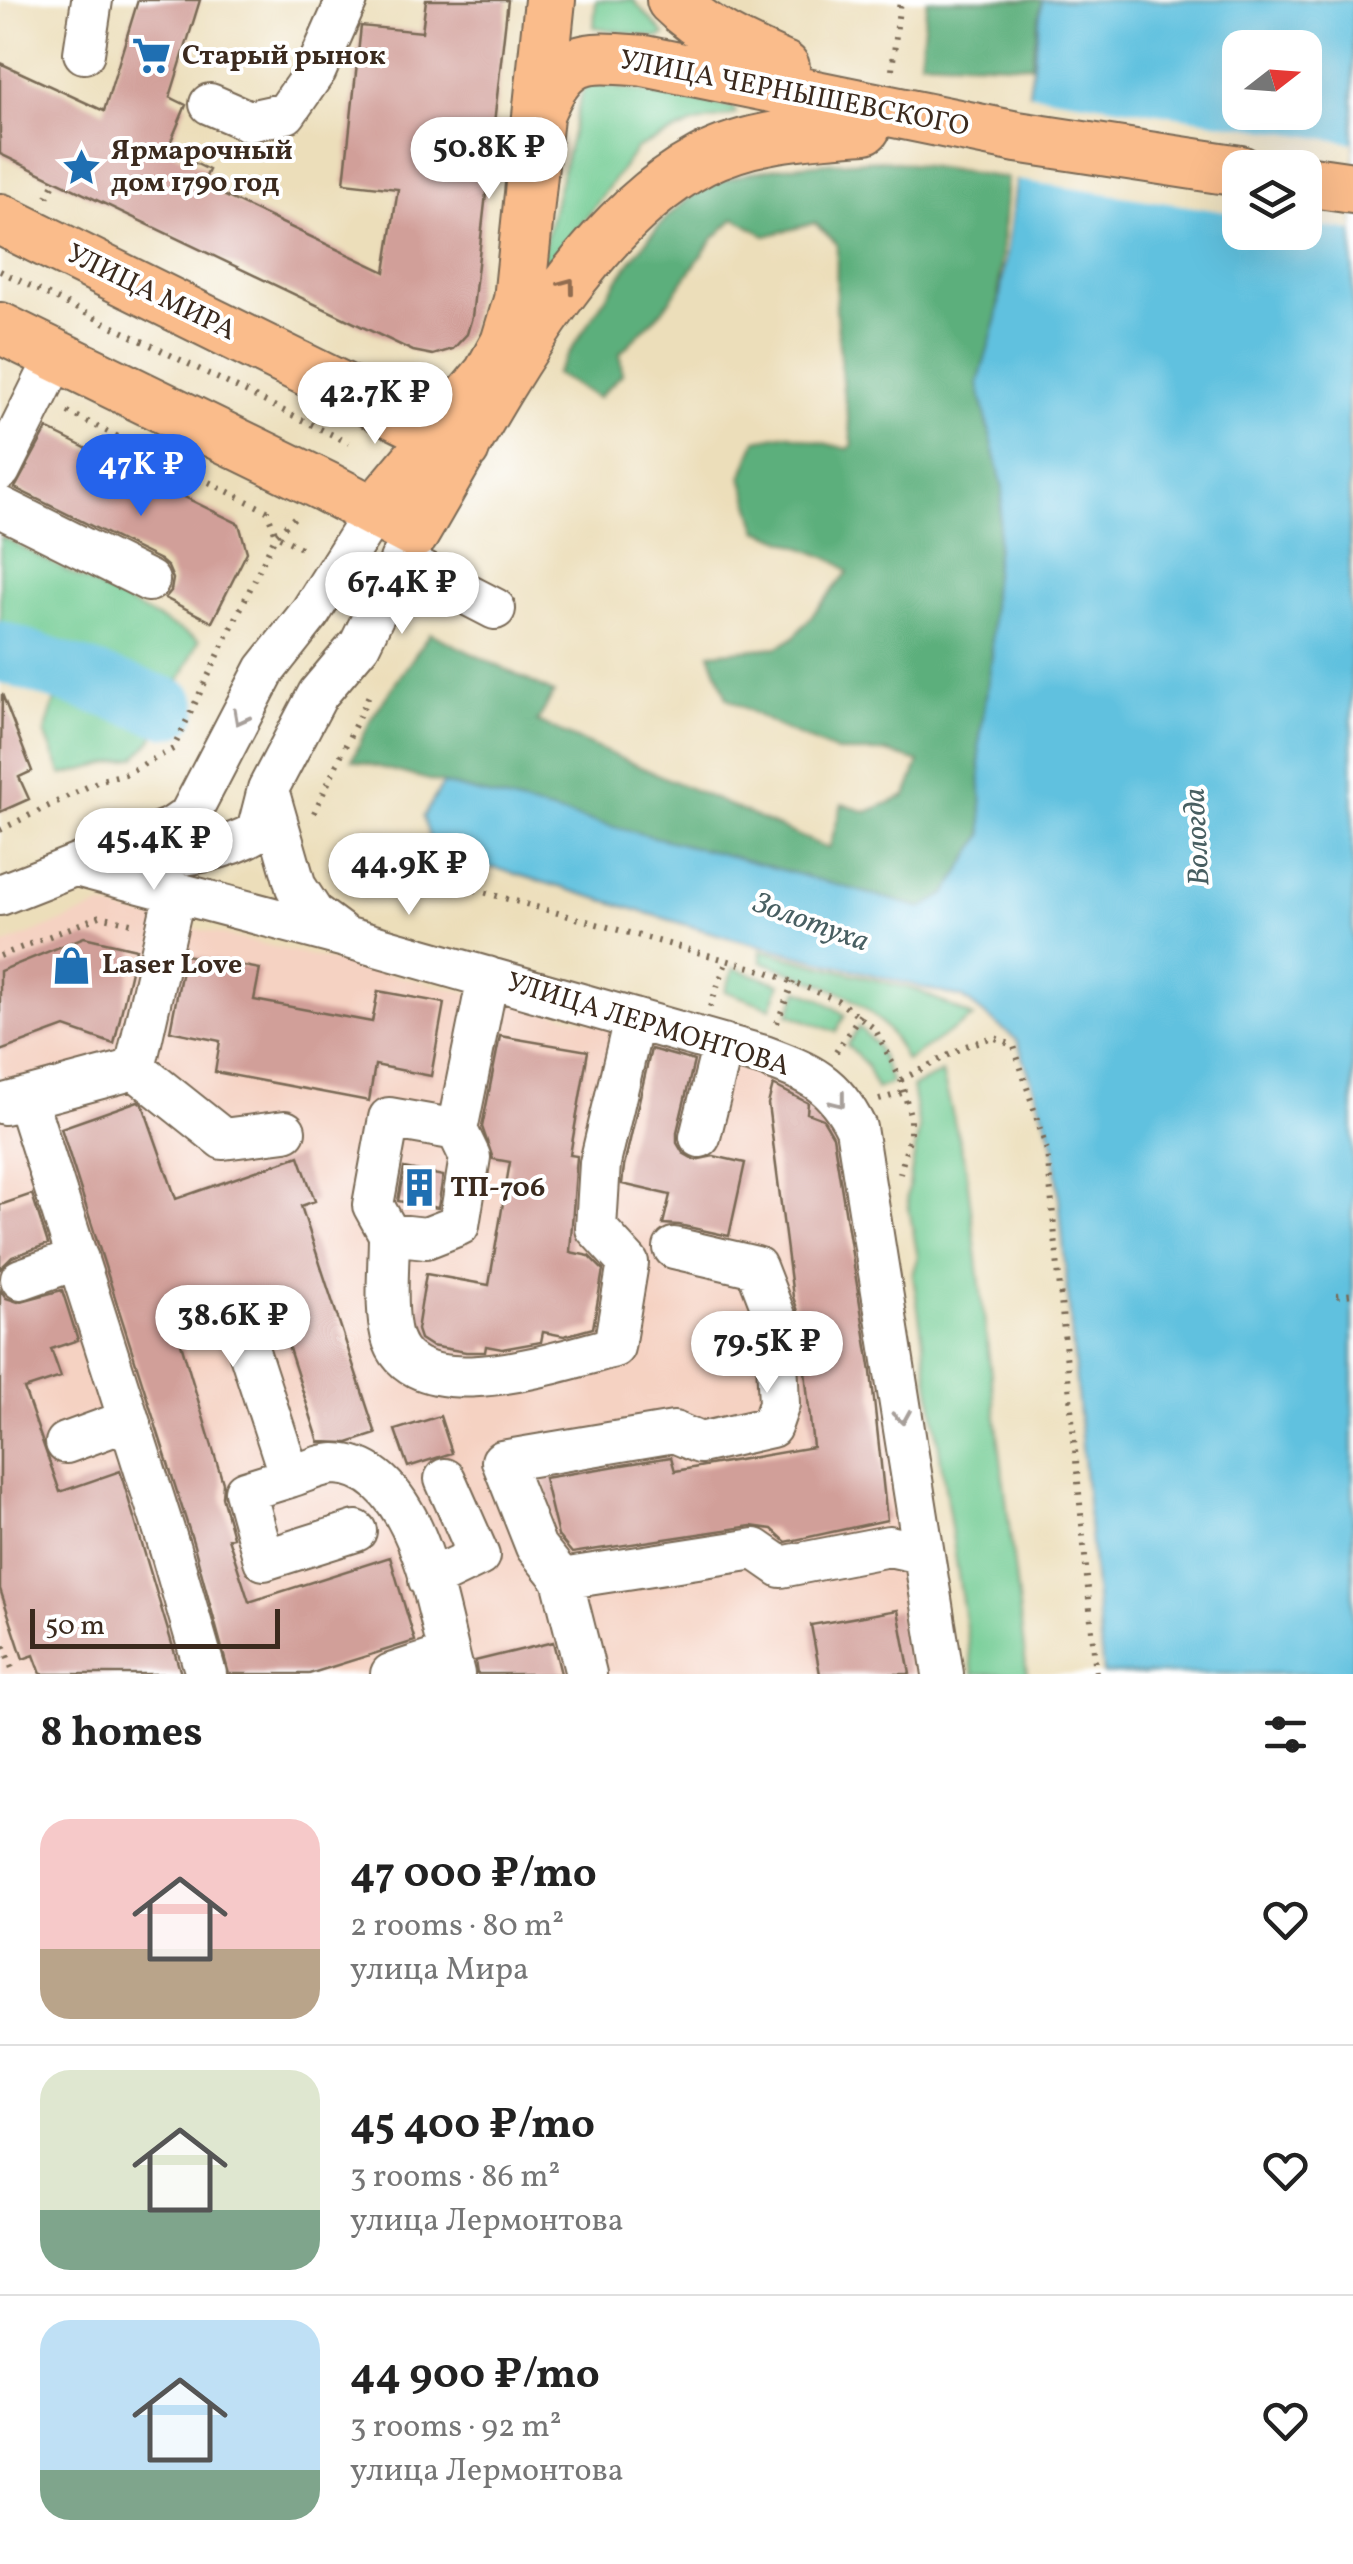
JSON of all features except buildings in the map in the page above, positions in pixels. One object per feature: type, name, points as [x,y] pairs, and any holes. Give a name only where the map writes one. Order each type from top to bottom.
[{"type":"main road","points":[[672,0],[686,15],[724,41],[796,72],[930,117]]},
{"type":"main road","points":[[539,112],[558,75],[572,64],[554,33],[550,4]]},
{"type":"main road","points":[[514,366],[550,4]]},
{"type":"main road","name":"УЛИЦА ЧЕРНЫШЕВСКОГО","points":[[572,64],[591,59],[644,61],[1016,136]]},
{"type":"main road","name":"УЛИЦА ЧЕРНЫШЕВСКОГО","points":[[572,64],[588,75],[640,90],[865,128],[1016,136]]},
{"type":"main road","points":[[451,441],[514,366],[591,255],[664,184],[702,160],[734,147],[814,131],[865,128]]},
{"type":"main road","points":[[1016,136],[1222,168]]},
{"type":"main road","points":[[1322,183],[1353,188]]},
{"type":"main road","name":"УЛИЦА МИРА","points":[[0,218],[451,441]]},
{"type":"main road","points":[[0,328],[46,377],[396,535],[506,343],[519,300]]},
{"type":"street","points":[[84,54],[92,0]]},
{"type":"street","points":[[210,104],[249,122],[286,113],[316,70],[347,0]]},
{"type":"street","points":[[0,470],[46,377]]},
{"type":"street","points":[[0,507],[148,580]]},
{"type":"street","points":[[396,535],[496,609]]},
{"type":"street","points":[[0,896],[173,827],[188,816],[266,670],[310,613],[396,535]]},
{"type":"street","points":[[215,767],[220,785],[239,804],[258,800],[268,789],[318,694],[360,644],[396,535]]},
{"type":"street","points":[[215,767],[218,850],[223,877],[231,896],[245,911]]},
{"type":"street","points":[[76,866],[218,850],[258,832],[268,789]]},
{"type":"street","name":"УЛИЦА ЛЕРМОНТОВА","points":[[268,789],[296,887],[314,913],[345,937]]},
{"type":"street","name":"УЛИЦА ЛЕРМОНТОВА","points":[[76,866],[345,937],[764,1056],[817,1078],[834,1092],[856,1128],[943,1674]]},
{"type":"street","points":[[135,1068],[175,892]]},
{"type":"street","points":[[389,1234],[426,1238],[459,1224],[470,1157],[457,1130],[488,977]]},
{"type":"street","points":[[457,1130],[389,1118],[373,1205],[389,1234],[390,1332],[405,1359],[432,1374],[500,1375],[614,1347],[628,1263],[596,1228],[600,1163],[634,1019]]},
{"type":"street","points":[[700,1137],[723,1044]]},
{"type":"street","points":[[135,1068],[13,1101],[78,1259],[206,1674]]},
{"type":"street","points":[[135,1068],[223,1139],[285,1132]]},
{"type":"street","points":[[586,1674],[562,1580],[536,1548],[502,1461],[674,1432],[700,1443],[772,1427],[779,1404],[776,1316],[756,1266],[674,1248]]},
{"type":"street","points":[[20,1279],[78,1259]]},
{"type":"street","points":[[245,1339],[290,1477]]},
{"type":"street","points":[[66,1443],[129,1420]]},
{"type":"street","points":[[356,1531],[264,1560],[245,1491],[334,1464],[365,1473],[390,1492],[410,1521],[451,1665],[391,1674]]},
{"type":"street","points":[[429,1580],[479,1556],[445,1479]]},
{"type":"street","points":[[562,1580],[755,1548],[780,1566],[889,1546],[923,1549]]},
{"type":"path","points":[[890,81],[900,0]]},
{"type":"path","points":[[46,198],[56,180]]},
{"type":"path","points":[[0,270],[349,443]]},
{"type":"path","points":[[46,377],[267,511],[276,535]]},
{"type":"path","points":[[0,830],[173,749],[221,650]]},
{"type":"path","points":[[315,808],[360,712]]},
{"type":"path","points":[[362,872],[447,882],[727,960],[837,1000],[860,1015],[882,1041],[901,1080],[901,1093],[910,1115],[910,1134],[898,1180]]},
{"type":"path","points":[[715,992],[727,960]]},
{"type":"path","points":[[781,1014],[794,982]]},
{"type":"path","points":[[841,1043],[860,1015]]},
{"type":"path","points":[[901,1080],[966,1046],[994,1038],[1014,1046],[1047,1151],[1096,1674]]},
{"type":"path","points":[[1337,1296],[1353,1294]]},
{"type":"path","points":[[0,1636],[14,1674]]},
{"type":"shaded area","points":[[101,906],[763,1062],[839,1109],[936,1674],[0,1674],[0,946]]},
{"type":"green space","points":[[596,0],[633,0],[665,35],[659,38],[594,27]]},
{"type":"green space","points":[[927,0],[1042,0],[1031,65],[920,60]]},
{"type":"green space","points":[[594,84],[733,107],[736,114],[693,124],[637,148],[565,247],[542,267],[539,266],[582,93],[586,86]]},
{"type":"green space","points":[[883,160],[1007,178],[997,318],[978,384],[1003,488],[992,592],[992,656],[979,744],[983,835],[946,894],[923,908],[352,760],[372,717],[430,633],[554,693],[537,722],[829,849],[842,804],[867,812],[906,796],[919,762],[887,752],[837,752],[777,726],[727,698],[710,653],[778,647],[794,637],[848,572],[838,562],[758,530],[742,477],[756,440],[787,434],[848,449],[853,445],[843,390],[836,309],[837,244],[815,223],[766,236],[735,218],[713,239],[662,311],[620,353],[622,374],[598,398],[555,374],[645,242],[688,199],[709,186],[751,173]]},
{"type":"green space","points":[[0,536],[199,640],[152,740],[136,757],[62,775],[45,733],[55,700],[0,664]]},
{"type":"green space","points":[[761,950],[919,991],[973,1017],[906,1061],[880,1021],[863,1007],[846,995],[761,961]]},
{"type":"green space","points":[[734,968],[780,984],[771,1008],[725,991]]},
{"type":"green space","points":[[799,990],[845,1015],[836,1032],[789,1014]]},
{"type":"green space","points":[[859,1027],[876,1045],[892,1083],[876,1089],[867,1066],[847,1045]]},
{"type":"green space","points":[[942,1073],[966,1168],[1027,1674],[973,1674],[913,1275],[918,1258],[907,1197],[919,1129],[912,1087]]},
{"type":"water","name":"Вологда","points":[[1042,0],[1353,0],[1353,345],[1348,392],[1353,813],[1353,1674],[1103,1674],[1054,1144],[1017,1040],[963,998],[724,936],[499,869],[436,860],[423,817],[443,784],[922,908],[946,894],[983,835],[979,744],[992,656],[992,592],[1003,488],[978,384],[997,318]]},
{"type":"pier","points":[[1024,93],[1222,123],[1222,130],[1267,130],[1353,143],[1353,231],[1322,226],[1322,150],[1222,150],[1222,211],[1011,179]]},
{"type":"waterway","name":"Золотуха","points":[[0,651],[168,708]]},
{"type":"place","name":"Старый рынок","points":[[152,56]]},
{"type":"place","name":"Ярмарочный дом 1790 год","points":[[81,167]]},
{"type":"place","name":"Laser Love","points":[[72,965]]},
{"type":"place","name":"ТП-706","points":[[420,1188]]}]
